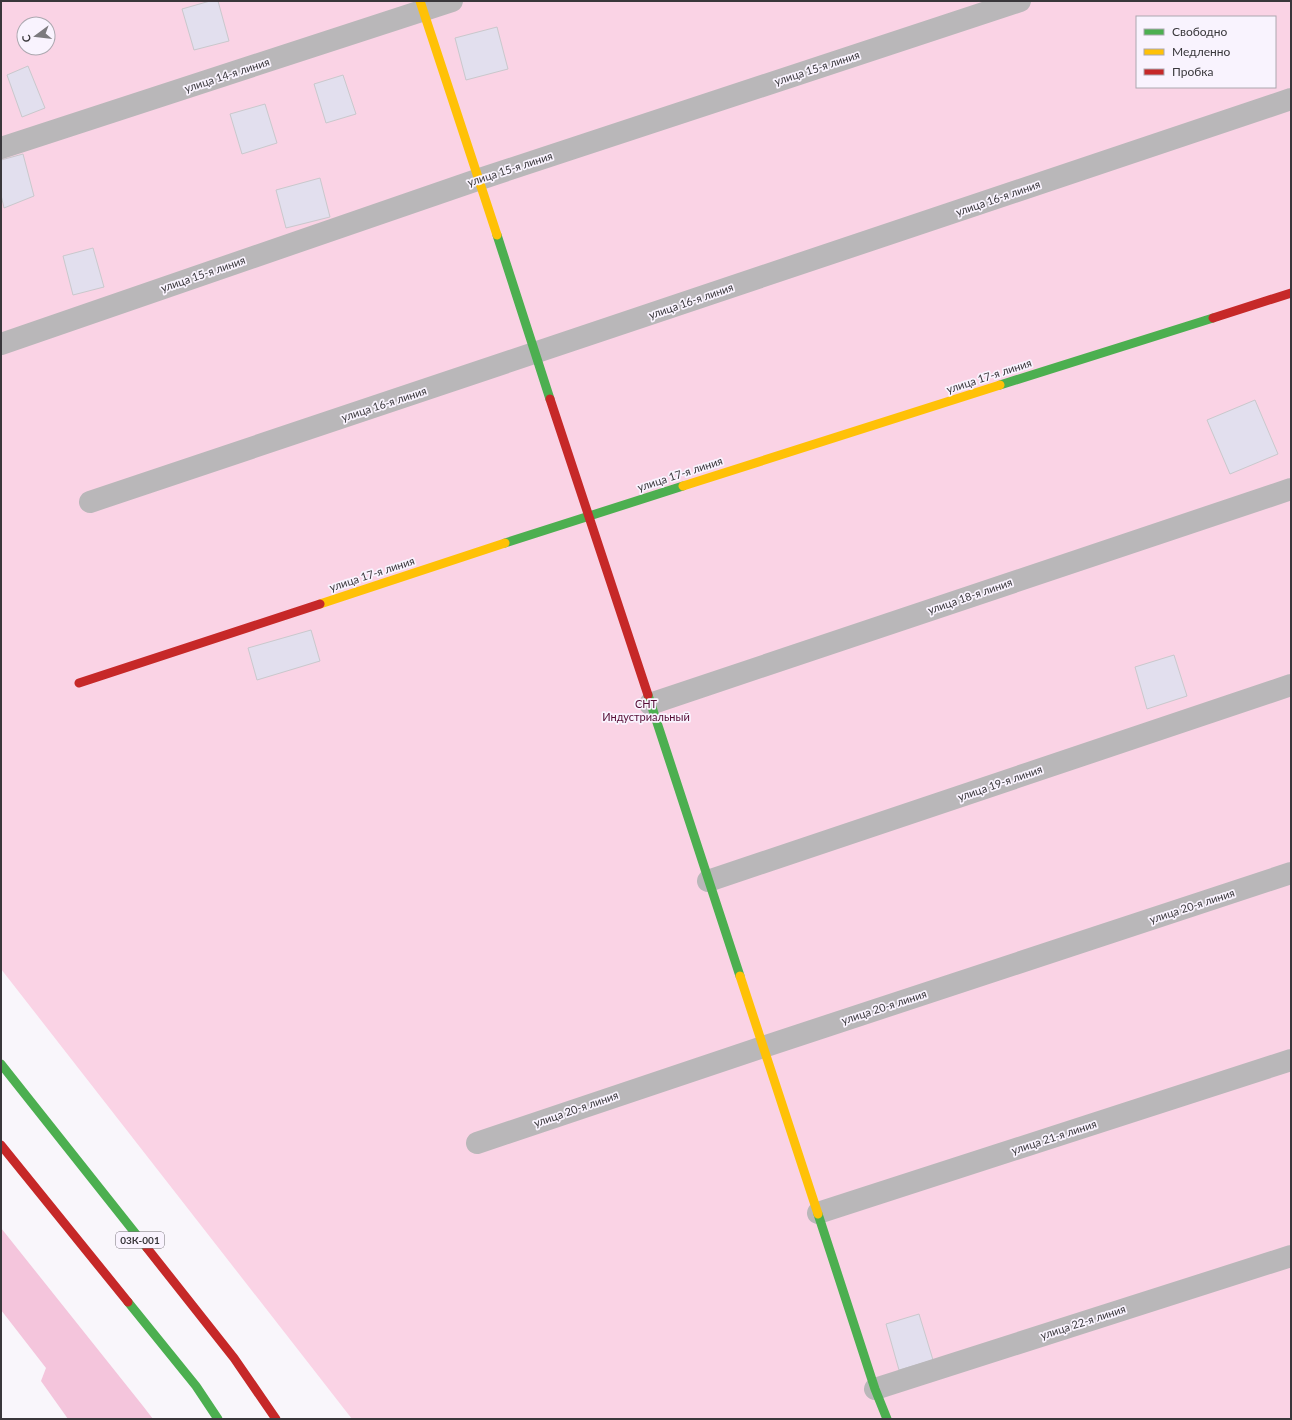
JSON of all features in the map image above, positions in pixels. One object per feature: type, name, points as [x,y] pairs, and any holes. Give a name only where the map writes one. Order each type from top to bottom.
[{"type":"street","name":"улица 14-я линия","points":[[1,148],[421,6],[452,1]]},
{"type":"street","name":"улица 15-я линия","points":[[1,344],[477,180],[1020,1]]},
{"type":"street","points":[[421,6],[875,1389],[887,1419]]},
{"type":"street","name":"улица 16-я линия","points":[[90,502],[535,354],[1291,99]]},
{"type":"street","name":"улица 17-я линия","points":[[78,683],[588,516],[1291,293]]},
{"type":"street","name":"улица 18-я линия","points":[[650,704],[1291,489]]},
{"type":"street","name":"улица 19-я линия","points":[[708,881],[1291,685]]},
{"type":"street","name":"улица 20-я линия","points":[[477,1143],[763,1047],[1291,874]]},
{"type":"street","name":"улица 21-я линия","points":[[818,1213],[1291,1060]]},
{"type":"street","name":"03К-001","points":[[1,1064],[234,1358],[276,1419]]},
{"type":"street","points":[[1,1145],[196,1386],[218,1419]]},
{"type":"street","name":"улица 22-я линия","points":[[875,1389],[1291,1256]]},
{"type":"green space","name":"СНТ Индустриальный","points":[[1,1],[1291,1],[1291,1419],[352,1419],[1,969]]},
{"type":"shaded area","points":[[1,1228],[153,1419],[68,1419],[41,1381],[46,1368],[1,1310]]},
{"type":"building","points":[[210,1],[218,1],[229,41],[194,50],[182,9]]},
{"type":"building","points":[[497,27],[508,69],[466,80],[455,38]]},
{"type":"building","points":[[28,66],[45,108],[22,117],[7,75]]},
{"type":"building","points":[[343,75],[356,114],[326,123],[314,84]]},
{"type":"building","points":[[265,104],[277,143],[242,154],[230,114]]},
{"type":"building","points":[[23,154],[34,196],[4,208],[1,195],[1,160]]},
{"type":"building","points":[[320,178],[330,217],[286,228],[276,190]]},
{"type":"building","points":[[93,248],[104,287],[73,295],[63,256]]},
{"type":"building","points":[[1255,400],[1278,454],[1230,474],[1207,420]]},
{"type":"building","points":[[311,630],[320,661],[257,680],[248,648]]},
{"type":"building","points":[[1174,655],[1187,696],[1147,709],[1135,667]]},
{"type":"building","points":[[919,1314],[933,1360],[899,1370],[886,1324]]},
{"type":"traffic: fast","points":[[497,235],[550,399]]},
{"type":"traffic: fast","points":[[1000,385],[1213,318]]},
{"type":"traffic: fast","points":[[505,543],[683,486]]},
{"type":"traffic: fast","points":[[648,695],[740,976]]},
{"type":"traffic: fast","points":[[1,1064],[147,1248]]},
{"type":"traffic: fast","points":[[818,1214],[875,1389],[887,1419]]},
{"type":"traffic: fast","points":[[128,1302],[196,1386],[218,1419]]},
{"type":"traffic: slow","points":[[420,1],[497,235]]},
{"type":"traffic: slow","points":[[683,486],[1000,385]]},
{"type":"traffic: slow","points":[[320,604],[505,543]]},
{"type":"traffic: slow","points":[[740,976],[818,1214]]},
{"type":"traffic: jam","points":[[1213,318],[1291,293]]},
{"type":"traffic: jam","points":[[550,399],[648,695]]},
{"type":"traffic: jam","points":[[79,683],[320,604]]},
{"type":"traffic: jam","points":[[1,1145],[128,1302]]},
{"type":"traffic: jam","points":[[147,1248],[234,1358],[276,1419]]}]
